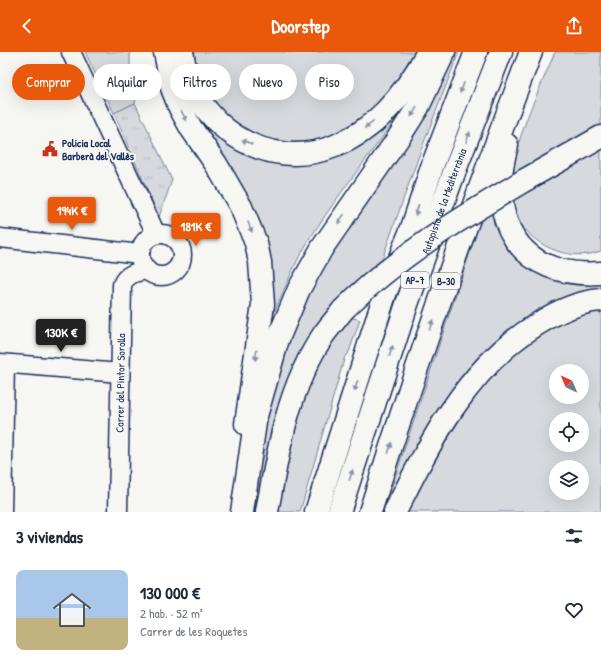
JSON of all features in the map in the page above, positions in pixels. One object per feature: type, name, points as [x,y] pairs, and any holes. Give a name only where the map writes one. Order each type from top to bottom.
[{"type":"main road","points":[[164,52],[172,88],[180,108],[191,128],[216,164],[241,207],[256,243],[260,262],[263,304],[236,512]]},
{"type":"main road","points":[[182,52],[188,80],[195,94],[206,110],[231,135],[248,143],[283,153],[301,153],[319,151],[336,145],[354,136],[371,124],[399,96],[419,69],[428,52]]},
{"type":"main road","points":[[242,512],[256,416],[273,354],[296,295],[322,248],[418,107],[444,52]]},
{"type":"main road","name":"Autopista de la Mediterrània","points":[[316,512],[385,294],[412,228],[432,164],[476,52]]},
{"type":"main road","name":"Autopista de la Mediterrània","points":[[339,512],[407,304],[455,170],[501,52]]},
{"type":"main road","points":[[532,52],[503,162],[500,181],[503,210],[509,230],[516,241],[532,257],[546,266],[559,270],[590,274],[601,273]]},
{"type":"main road","name":"B-30","points":[[370,512],[445,285],[483,178],[532,52]]},
{"type":"main road","points":[[267,512],[285,420],[296,387],[309,359],[324,334],[343,310],[366,288],[394,265],[447,228],[525,180],[601,137]]},
{"type":"main road","points":[[532,257],[548,263],[563,266],[578,266],[601,262]]},
{"type":"main road","points":[[395,512],[417,468],[449,414],[474,380],[491,361],[515,340],[544,320],[563,310],[581,304],[601,300]]},
{"type":"street","points":[[71,52],[156,234]]},
{"type":"street","points":[[156,234],[166,234],[174,238],[181,246],[183,255],[180,265],[174,272],[165,276],[155,275],[147,270],[143,266],[140,254],[145,242],[156,234]]},
{"type":"street","points":[[0,238],[140,254]]},
{"type":"street","name":"Carrer del Pintor Sorolla","points":[[118,512],[122,285],[125,279],[131,274],[147,270]]},
{"type":"street","points":[[2,512],[3,363],[120,373]]},
{"type":"green space","points":[[85,52],[130,52],[130,64],[93,64],[93,69]]},
{"type":"green space","points":[[193,52],[414,52],[396,81],[375,107],[351,124],[313,142],[282,142],[252,133],[239,125],[227,115],[214,100],[231,100],[231,64],[195,64]]},
{"type":"green space","points":[[453,52],[459,52],[421,150],[382,259],[350,287],[328,310],[311,334],[284,390],[275,416],[266,453],[257,512],[252,512],[262,433],[277,370],[305,299]]},
{"type":"green space","points":[[555,52],[601,52],[601,127],[512,176],[518,144],[523,129]]},
{"type":"green space","points":[[108,100],[136,100],[135,103],[114,113]]},
{"type":"green space","points":[[187,100],[203,100],[271,158],[393,114],[397,117],[334,203],[310,239],[299,257],[274,313],[270,313],[269,286],[191,115]]},
{"type":"green space","points":[[135,103],[172,180],[159,217],[114,113]]},
{"type":"green space","points":[[601,146],[601,251],[575,255],[563,253],[539,242],[521,224],[515,213],[512,198]]},
{"type":"green space","points":[[493,210],[499,233],[509,247],[601,281],[601,291],[533,319],[388,504],[386,504],[482,216]]},
{"type":"green space","points":[[601,309],[601,512],[407,512],[438,455],[461,417],[485,384],[505,362],[525,344],[566,319]]},
{"type":"green space","points":[[347,316],[360,320],[349,352],[345,356],[300,512],[274,512],[308,373]]},
{"type":"place","name":"Policia Local Barberà del Vallès","points":[[50,149]]}]
